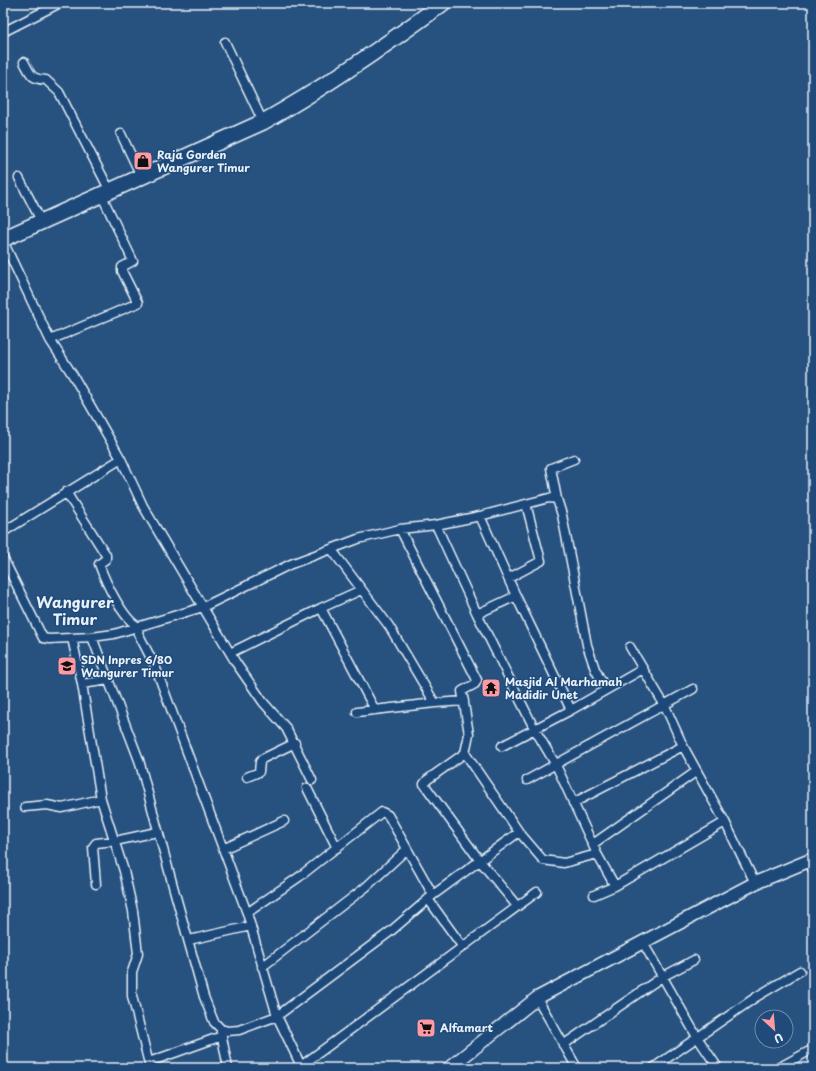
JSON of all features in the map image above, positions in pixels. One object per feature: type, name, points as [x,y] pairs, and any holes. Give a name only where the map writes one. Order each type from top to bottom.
[{"type":"highway","points":[[3,240],[40,221],[263,122],[304,99],[359,64],[443,3]]},
{"type":"street","points":[[3,32],[60,3]]},
{"type":"street","points":[[225,42],[263,122]]},
{"type":"street","points":[[24,62],[33,77],[46,80],[59,92],[105,193],[133,261],[122,267],[122,271],[138,303],[50,340]]},
{"type":"street","points":[[121,134],[141,176]]},
{"type":"street","points":[[19,178],[40,221]]},
{"type":"street","points":[[3,240],[50,340],[121,458],[143,506],[230,653],[263,702],[286,728],[295,743],[312,780]]},
{"type":"street","points":[[3,532],[121,458]]},
{"type":"street","points":[[574,459],[551,468],[557,499],[562,515],[587,645],[595,669],[606,690]]},
{"type":"street","points":[[66,492],[106,555],[106,559],[100,564],[115,602],[124,611],[133,624],[140,627]]},
{"type":"street","points":[[3,558],[43,638],[92,637],[114,634],[140,627],[203,607],[291,564],[332,550],[358,538],[400,529],[436,525],[480,516],[549,498],[557,499]]},
{"type":"street","points":[[509,578],[541,560],[526,504]]},
{"type":"street","points":[[480,516],[516,596],[571,710]]},
{"type":"street","points":[[436,525],[477,614],[534,728],[556,765],[597,854],[615,886]]},
{"type":"street","points":[[400,529],[476,676],[477,682],[462,691],[469,734],[465,753],[426,780],[424,784],[480,861],[517,906]]},
{"type":"street","points":[[332,550],[396,638],[435,702]]},
{"type":"street","points":[[230,653],[321,608],[362,590]]},
{"type":"street","points":[[477,614],[516,596]]},
{"type":"street","points":[[321,608],[375,710]]},
{"type":"street","points":[[140,627],[138,633],[155,666],[247,913],[277,1016],[301,1067],[462,946],[537,892]]},
{"type":"street","points":[[92,637],[140,760],[157,832],[204,997],[214,1022],[221,1032],[228,1068]]},
{"type":"street","points":[[72,638],[82,684],[101,799],[124,871],[138,942],[138,954],[132,972],[132,991],[150,1065],[221,1032],[239,1030],[277,1016],[391,931],[430,897],[519,832]]},
{"type":"street","points":[[630,647],[665,706],[683,746],[725,822],[755,883]]},
{"type":"street","points":[[502,746],[571,710],[643,669]]},
{"type":"street","points":[[82,684],[109,680]]},
{"type":"street","points":[[527,780],[665,706],[693,689]]},
{"type":"street","points":[[357,712],[435,702],[464,701]]},
{"type":"street","points":[[247,777],[259,772],[260,762],[262,759],[295,743]]},
{"type":"street","points":[[573,804],[683,746]]},
{"type":"street","points":[[465,753],[519,832],[543,860],[564,863],[597,854]]},
{"type":"street","points":[[593,844],[697,771]]},
{"type":"street","points":[[307,788],[337,848]]},
{"type":"street","points":[[25,807],[47,805],[62,808],[101,799]]},
{"type":"street","points":[[247,913],[300,877],[382,812],[388,815],[407,849],[430,897],[462,946]]},
{"type":"street","points":[[223,849],[284,821]]},
{"type":"street","points":[[594,895],[615,886],[725,822]]},
{"type":"street","points":[[96,884],[94,844],[99,841],[115,841],[157,832]]},
{"type":"street","points":[[262,967],[366,887],[407,849]]},
{"type":"street","points":[[449,1068],[537,998],[642,941],[755,883],[812,863]]},
{"type":"street","points":[[189,940],[251,926]]},
{"type":"street","points":[[642,941],[697,1037],[718,1068]]},
{"type":"street","points":[[563,1045],[662,977],[694,960]]},
{"type":"street","points":[[658,1067],[697,1037],[756,997],[800,971]]},
{"type":"street","points":[[537,998],[577,1068]]},
{"type":"street","points":[[778,1068],[813,1049]]},
{"type":"place","name":"Raja Gorden Wangurer Timur","points":[[143,161]]},
{"type":"place","name":"SDN Inpres 6/80 Wangurer Timur","points":[[67,666]]},
{"type":"place","name":"Masjid Al Marhamah Madidir Unet","points":[[491,688]]},
{"type":"place","name":"Alfamart","points":[[426,1028]]},
{"type":"district","name":"Wangurer Timur","points":[[75,612]]}]
